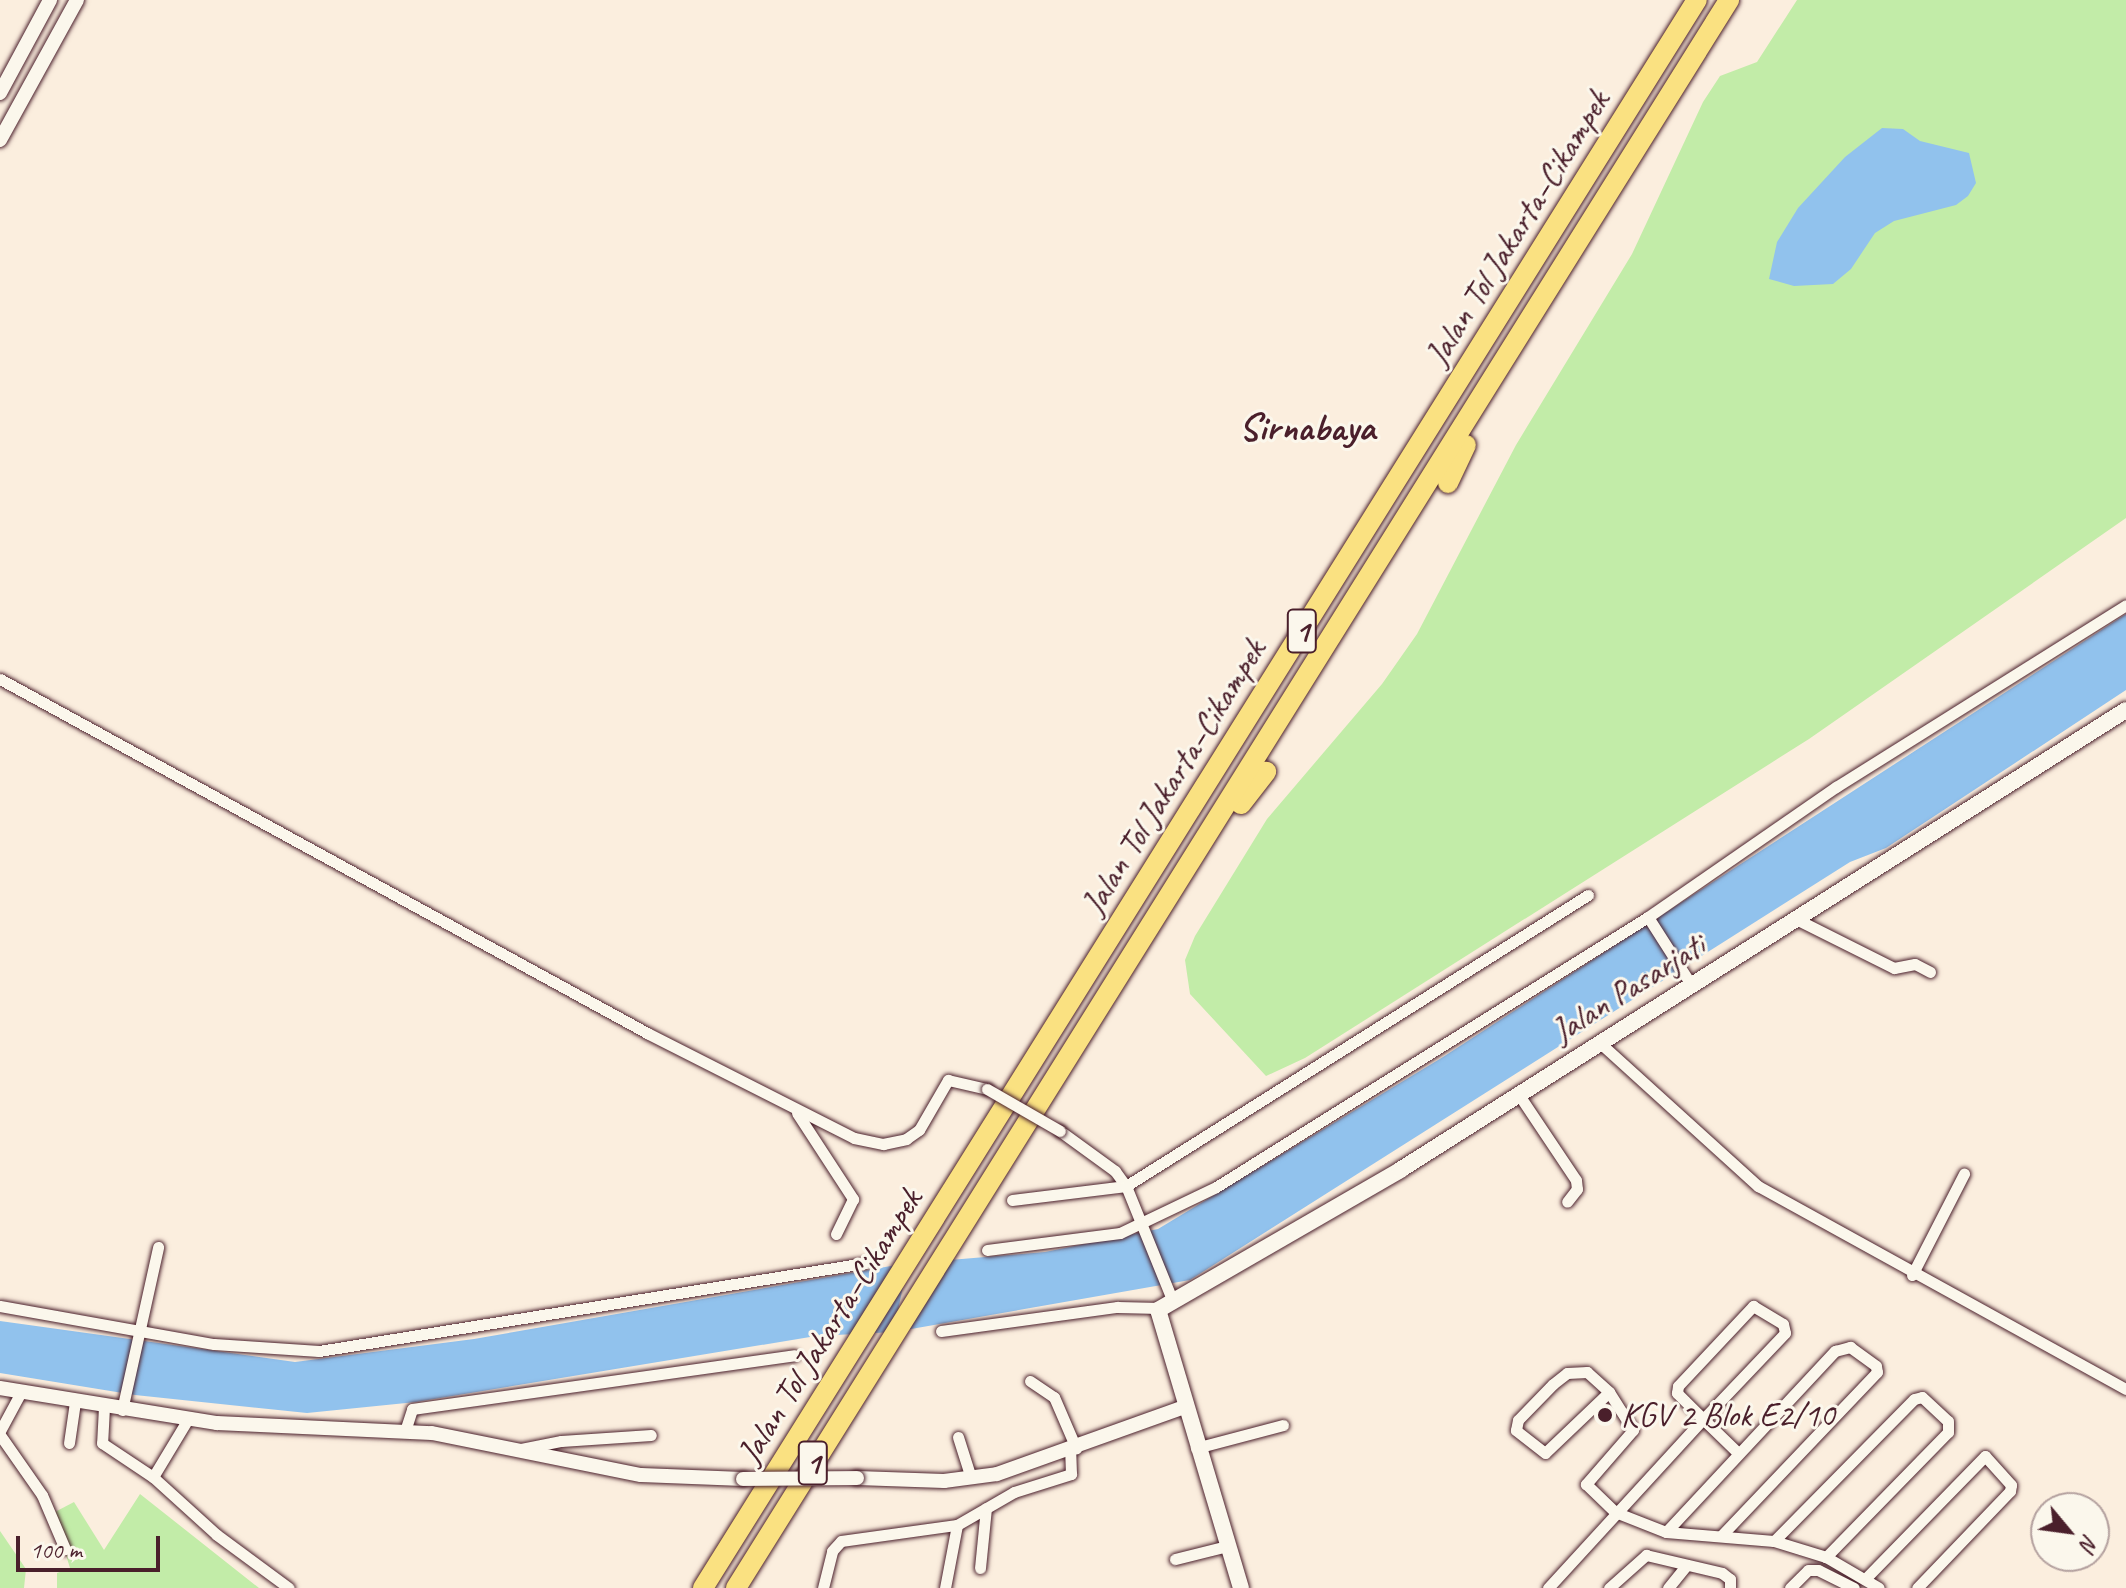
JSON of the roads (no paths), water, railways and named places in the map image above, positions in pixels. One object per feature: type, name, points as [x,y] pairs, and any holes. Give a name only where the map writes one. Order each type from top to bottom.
[{"type":"highway","name":"Jalan Tol Jakarta–Cikampek","points":[[703,1588],[1697,0]]},
{"type":"highway","name":"Jalan Tol Jakarta–Cikampek","points":[[736,1588],[1729,0]]},
{"type":"highway","points":[[1448,483],[1518,341]]},
{"type":"highway","points":[[1194,859],[1266,772]]},
{"type":"main road","name":"Jalan Pasarjati","points":[[1165,1302],[1400,1170],[1599,1042],[1686,976],[1794,918],[2126,710]]},
{"type":"main road","points":[[1165,1302],[1184,1407],[1241,1588]]},
{"type":"street","points":[[0,93],[50,0]]},
{"type":"street","points":[[1,137],[77,0]]},
{"type":"street","points":[[987,1250],[1147,1229],[1648,917],[1849,778],[2126,605]]},
{"type":"street","points":[[0,679],[794,1110],[854,1138],[889,1144],[919,1130],[948,1080],[987,1089],[1060,1131],[1115,1171],[1147,1229],[1165,1302],[941,1331]]},
{"type":"street","points":[[1012,1200],[1126,1186],[1588,895]]},
{"type":"street","points":[[1648,917],[1686,976]]},
{"type":"street","points":[[1794,918],[1894,968],[1919,965],[1930,972]]},
{"type":"street","points":[[1599,1042],[1758,1186],[1912,1275],[2126,1389]]},
{"type":"street","points":[[1517,1092],[1576,1180],[1577,1189],[1567,1202]]},
{"type":"street","points":[[794,1110],[853,1199],[836,1234]]},
{"type":"street","points":[[1912,1275],[1964,1174]]},
{"type":"street","points":[[123,1402],[158,1247]]},
{"type":"street","points":[[0,1306],[136,1338],[282,1352],[319,1351],[865,1263]]},
{"type":"street","points":[[1548,1588],[1615,1512],[1703,1419],[1785,1333],[1783,1324],[1759,1307],[1747,1310],[1678,1386],[1677,1393],[1703,1419],[1736,1451]]},
{"type":"street","points":[[1666,1532],[1736,1451],[1843,1346],[1876,1366],[1877,1372],[1722,1535]]},
{"type":"street","points":[[405,1431],[412,1409],[794,1355]]},
{"type":"street","points":[[1609,1392],[1545,1453],[1516,1430],[1518,1420],[1567,1373],[1587,1372],[1609,1392],[1633,1430],[1586,1484],[1615,1512],[1666,1532],[1774,1541],[1826,1557],[1879,1588]]},
{"type":"street","points":[[823,1588],[832,1551],[841,1541],[957,1525],[1014,1492],[1071,1474],[1073,1450],[1054,1397],[1030,1381]]},
{"type":"street","points":[[0,1388],[104,1407],[123,1402],[188,1419],[273,1428],[405,1431],[641,1475],[743,1479],[971,1478],[1073,1450],[1184,1407]]},
{"type":"street","points":[[21,1392],[0,1433],[42,1495],[65,1549]]},
{"type":"street","points":[[1774,1541],[1914,1399],[1922,1397],[1948,1421],[1948,1432],[1826,1557]]},
{"type":"street","points":[[69,1443],[75,1402]]},
{"type":"street","points":[[104,1407],[102,1443],[153,1477],[217,1535],[289,1588]]},
{"type":"street","points":[[153,1477],[188,1419]]},
{"type":"street","points":[[1196,1448],[1283,1425]]},
{"type":"street","points":[[517,1451],[561,1441],[651,1435]]},
{"type":"street","points":[[958,1437],[971,1478]]},
{"type":"street","points":[[1865,1579],[1985,1456],[2011,1485],[2010,1491],[1917,1588]]},
{"type":"street","points":[[980,1568],[986,1508]]},
{"type":"street","points":[[945,1588],[957,1525]]},
{"type":"street","points":[[1175,1559],[1227,1546]]},
{"type":"street","points":[[1609,1588],[1646,1555],[1722,1573],[1730,1579],[1730,1588]]},
{"type":"street","points":[[1668,1588],[1686,1566]]},
{"type":"street","points":[[1790,1588],[1808,1570],[1818,1570],[1854,1588]]},
{"type":"water","points":[[1882,128],[1903,129],[1920,141],[1969,153],[1976,183],[1968,196],[1956,205],[1894,221],[1875,233],[1851,269],[1833,284],[1794,286],[1769,279],[1777,242],[1798,208],[1845,157]]},
{"type":"water","points":[[2126,614],[2126,690],[1886,848],[1850,862],[1190,1280],[894,1332],[816,1336],[416,1402],[307,1413],[135,1395],[0,1373],[0,1321],[295,1362],[474,1339],[908,1263],[894,1329],[938,1261],[1045,1252],[1158,1229],[1443,1057]]},
{"type":"place","name":"KGV 2 Blok E2/10","points":[[1605,1415]]},
{"type":"district","name":"Sirnabaya","points":[[1307,428]]}]
